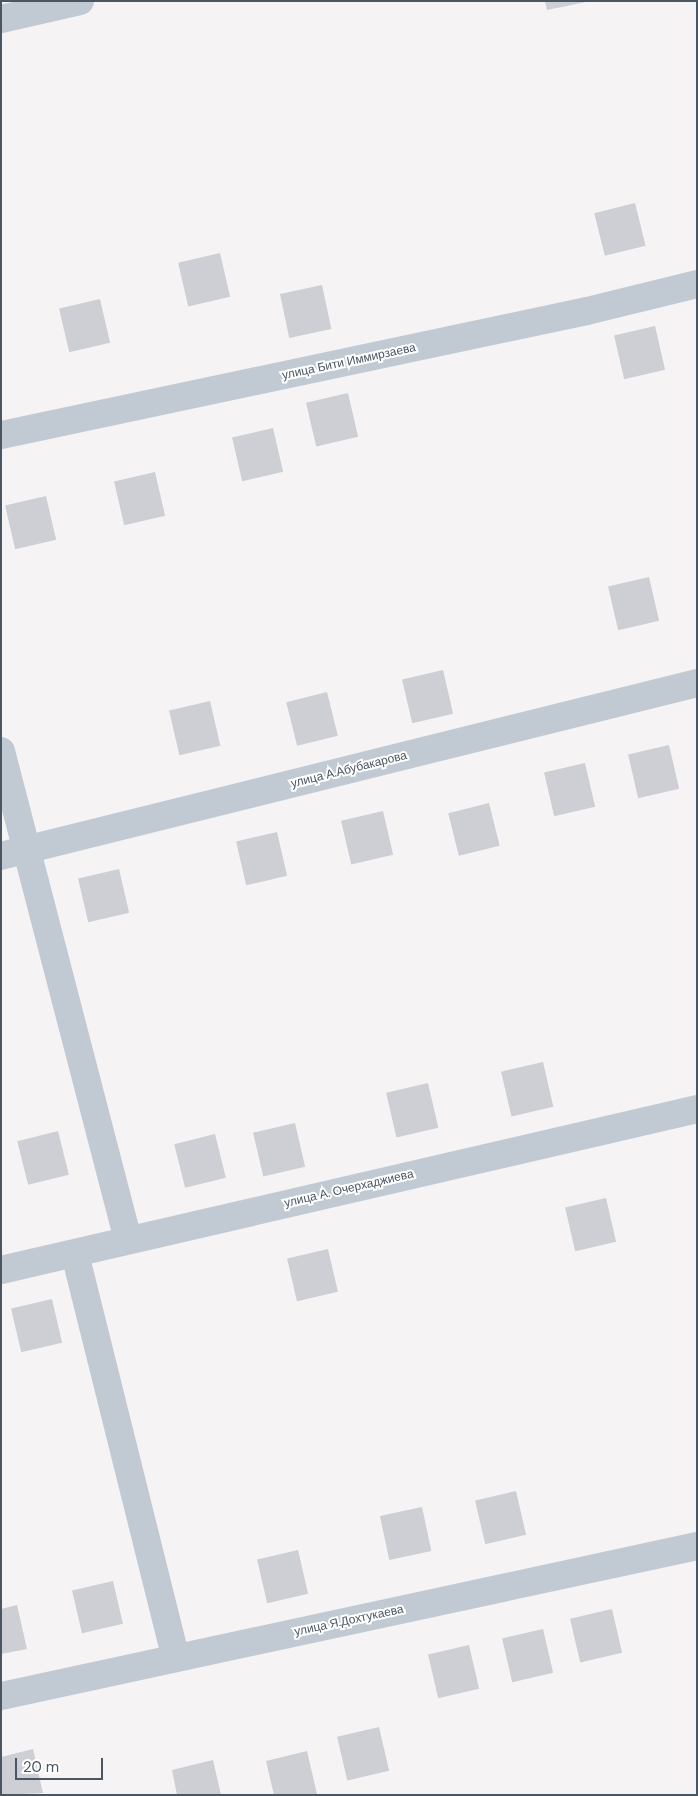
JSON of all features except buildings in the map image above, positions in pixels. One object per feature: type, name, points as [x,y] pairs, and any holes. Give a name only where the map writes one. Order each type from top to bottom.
[{"type":"street","points":[[1,19],[80,1]]},
{"type":"street","name":"улица Бити Иммирзаева","points":[[1,435],[587,311],[697,284]]},
{"type":"street","name":"улица А.Абубакарова","points":[[14,853],[697,683]]},
{"type":"street","points":[[1,751],[14,853],[128,1240]]},
{"type":"street","name":"улица А. Очерхаджиева","points":[[1,1270],[697,1109]]},
{"type":"street","points":[[75,1254],[176,1658]]},
{"type":"street","name":"улица Я.Дохтукаева","points":[[1,1696],[697,1546]]}]
